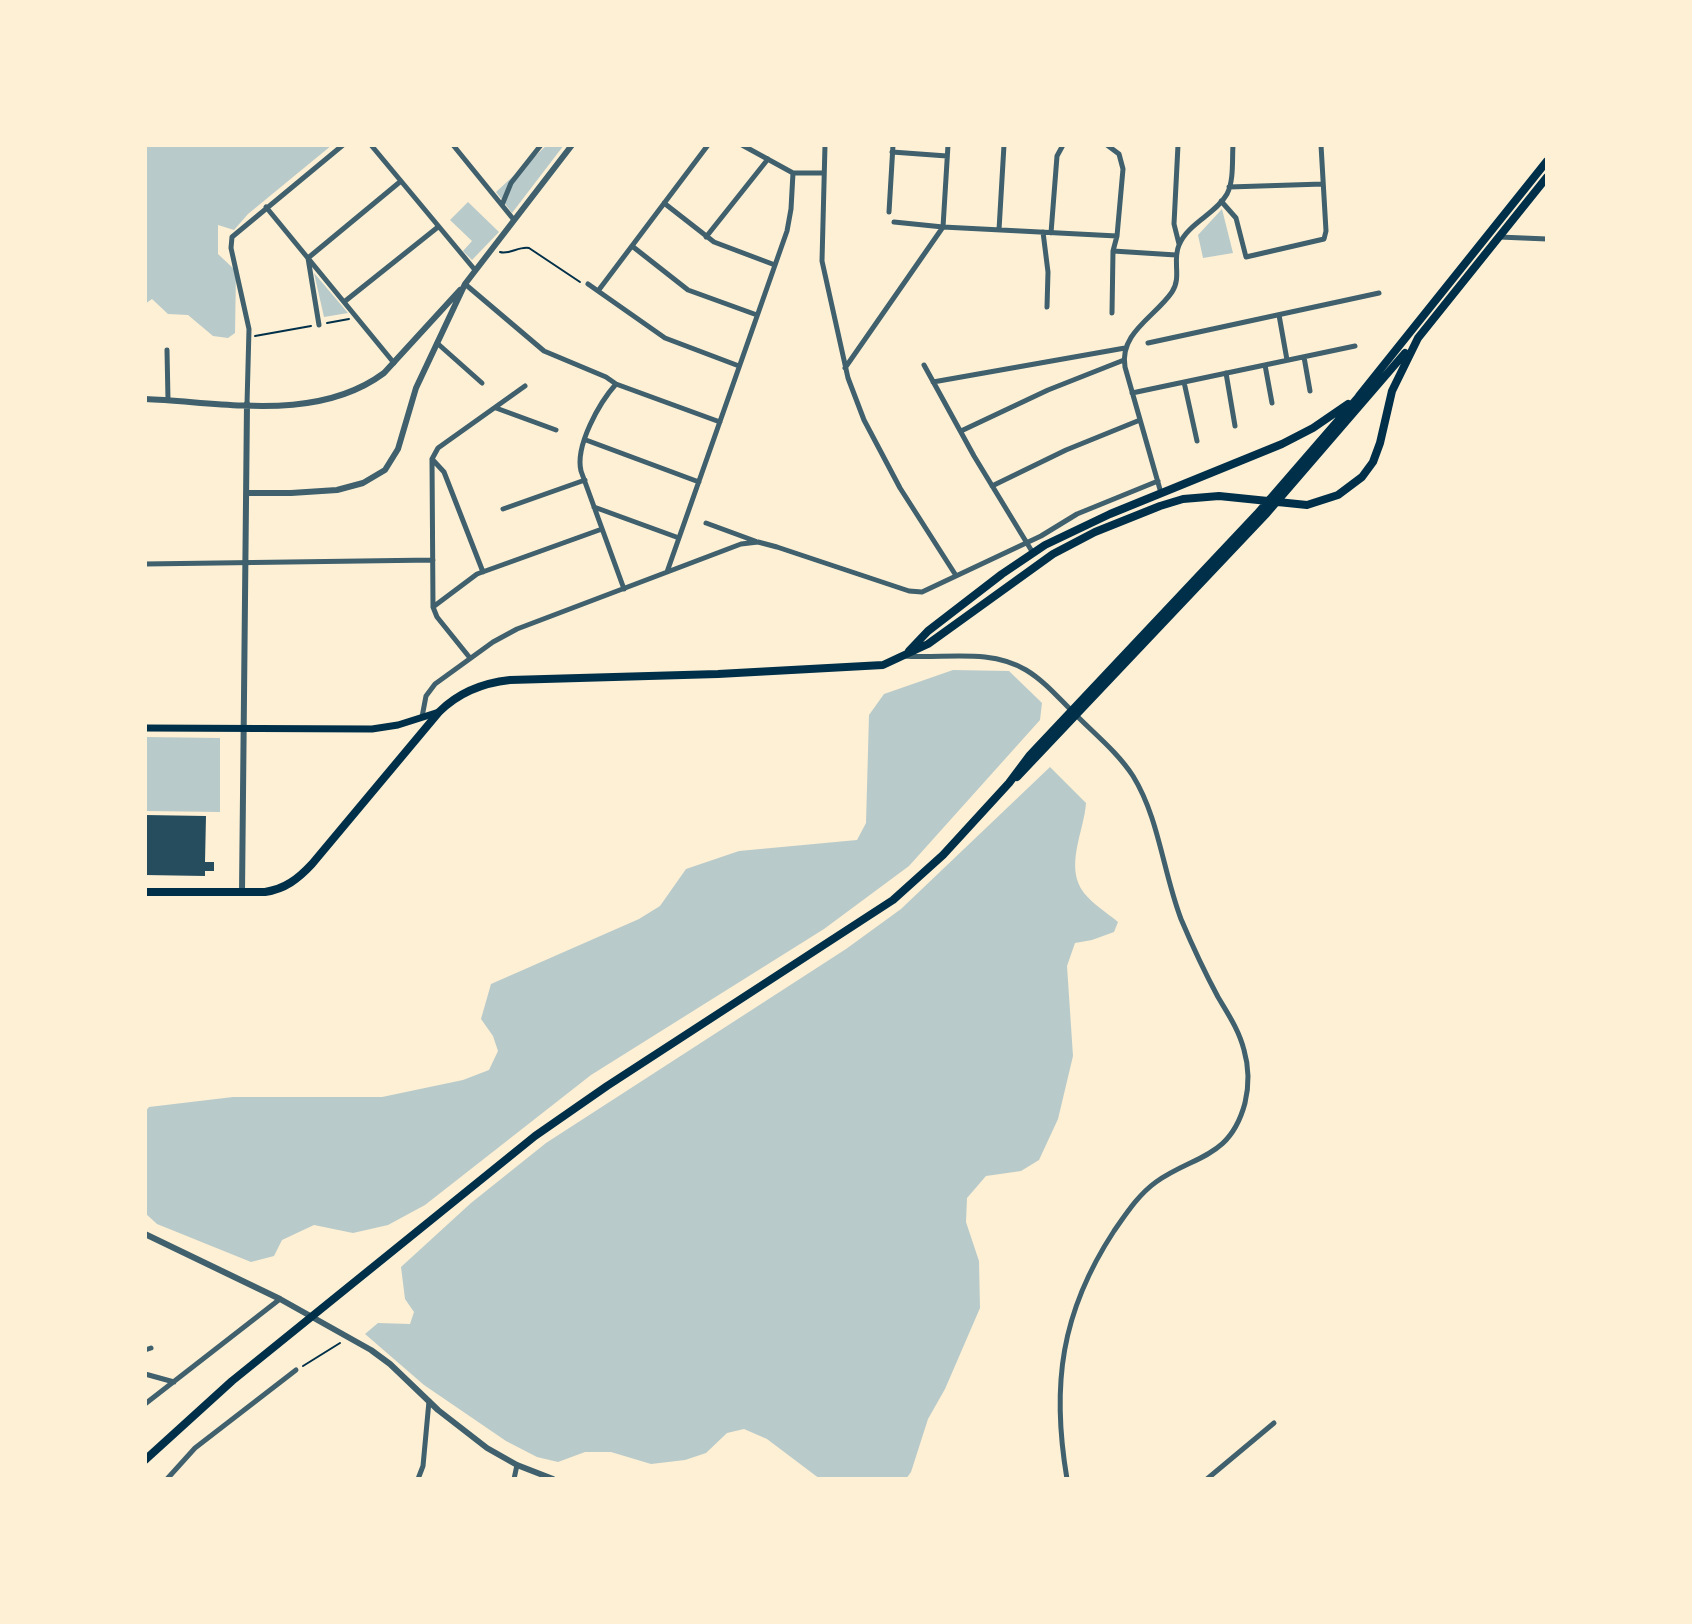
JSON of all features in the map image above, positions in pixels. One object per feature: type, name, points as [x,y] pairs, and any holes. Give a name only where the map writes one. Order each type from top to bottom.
[{"type":"main road","points":[[1009,783],[1030,765],[1267,513],[1547,161]]},
{"type":"main road","points":[[145,1460],[232,1381],[535,1136],[607,1086],[893,900],[936,862],[1009,783],[1030,755],[1257,514],[1280,494],[1418,338],[1547,177]]},
{"type":"main road","points":[[145,892],[272,891],[285,887],[299,878],[439,712],[455,698],[474,688],[510,680],[883,666],[942,635],[1053,554],[1160,506],[1183,499],[1219,496],[1307,505],[1329,499],[1347,490],[1362,477],[1377,453],[1392,391],[1418,338]]},
{"type":"main road","points":[[904,656],[928,631],[1033,553],[1072,531],[1298,437],[1361,394]]},
{"type":"main road","points":[[145,727],[380,729],[439,712]]},
{"type":"street","points":[[242,891],[250,337],[231,248],[232,237],[343,145]]},
{"type":"street","points":[[370,145],[475,270]]},
{"type":"street","points":[[453,145],[514,220]]},
{"type":"street","points":[[502,205],[511,183],[541,145]]},
{"type":"street","points":[[145,399],[304,404],[328,400],[369,383],[394,363],[427,328],[572,145]]},
{"type":"street","points":[[598,291],[708,145]]},
{"type":"street","points":[[742,145],[793,173],[824,173]]},
{"type":"street","points":[[825,145],[822,261],[845,369],[859,408],[884,458],[924,529],[955,575]]},
{"type":"street","points":[[845,369],[943,227],[948,145]]},
{"type":"street","points":[[999,230],[1004,145]]},
{"type":"street","points":[[1051,233],[1057,156],[1063,145]]},
{"type":"street","points":[[1107,145],[1119,154],[1123,164],[1117,236],[1113,251],[1112,313]]},
{"type":"street","points":[[1178,145],[1174,224],[1179,244]]},
{"type":"street","points":[[1161,493],[1132,393],[1124,360],[1125,348],[1134,332],[1174,289],[1177,279],[1176,255],[1184,236],[1221,201],[1229,187],[1233,145]]},
{"type":"street","points":[[1221,201],[1236,218],[1246,257],[1321,240],[1325,236],[1321,145]]},
{"type":"street","points":[[889,212],[892,149],[947,156]]},
{"type":"street","points":[[706,237],[768,159]]},
{"type":"street","points":[[667,572],[775,265],[790,217],[793,173]]},
{"type":"street","points":[[308,258],[401,181]]},
{"type":"street","points":[[1229,187],[1323,184]]},
{"type":"street","points":[[664,203],[706,237],[722,246],[775,265]]},
{"type":"street","points":[[266,207],[394,363]]},
{"type":"street","points":[[894,222],[1117,236]]},
{"type":"street","points":[[344,302],[438,227]]},
{"type":"street","points":[[1043,232],[1048,272],[1048,307]]},
{"type":"street","points":[[1499,237],[1547,239]]},
{"type":"street","points":[[632,246],[688,290],[757,315]]},
{"type":"street","points":[[1113,251],[1176,255]]},
{"type":"street","points":[[308,258],[318,325]]},
{"type":"street","points":[[247,493],[327,491],[357,485],[380,475],[398,449],[416,388],[464,284]]},
{"type":"street","points":[[464,284],[544,351],[606,377],[616,384],[720,422]]},
{"type":"street","points":[[587,284],[665,338],[739,366]]},
{"type":"street","points":[[1148,343],[1379,293]]},
{"type":"street","points":[[1279,315],[1287,360]]},
{"type":"street","points":[[427,328],[441,336]]},
{"type":"street","points":[[437,344],[482,383]]},
{"type":"street","points":[[1132,393],[1355,345]]},
{"type":"street","points":[[933,382],[1125,348]]},
{"type":"street","points":[[167,350],[168,400]]},
{"type":"street","points":[[1304,357],[1310,391]]},
{"type":"street","points":[[961,431],[1048,390],[1124,360]]},
{"type":"street","points":[[924,365],[1033,553]]},
{"type":"street","points":[[1265,365],[1272,403]]},
{"type":"street","points":[[1226,373],[1235,426]]},
{"type":"street","points":[[1184,382],[1197,441]]},
{"type":"street","points":[[616,384],[599,407],[580,460],[584,480],[624,589]]},
{"type":"street","points":[[470,658],[437,617],[433,607],[432,458],[438,447],[525,386]]},
{"type":"street","points":[[496,408],[556,430]]},
{"type":"street","points":[[992,486],[1066,450],[1140,420]]},
{"type":"street","points":[[586,440],[699,482]]},
{"type":"street","points":[[432,458],[444,472],[484,572]]},
{"type":"street","points":[[503,509],[584,480]]},
{"type":"street","points":[[706,523],[913,592],[926,590],[1027,542],[1077,514],[1158,481]]},
{"type":"street","points":[[594,507],[679,538]]},
{"type":"street","points":[[433,607],[472,577],[602,529]]},
{"type":"street","points":[[422,717],[426,696],[430,690],[470,658],[517,629],[741,544],[758,542]]},
{"type":"street","points":[[145,564],[432,560]]},
{"type":"street","points":[[904,656],[993,657],[1020,667],[1050,689],[1125,764],[1142,793],[1180,915],[1206,974],[1241,1039],[1248,1066],[1248,1085],[1240,1117],[1225,1141],[1204,1158],[1163,1177],[1147,1189],[1118,1225],[1088,1277],[1070,1328],[1062,1375],[1060,1435],[1067,1479]]},
{"type":"street","points":[[145,1234],[280,1299],[380,1356],[429,1401],[487,1448],[517,1465],[553,1479]]},
{"type":"street","points":[[145,1404],[280,1299]]},
{"type":"street","points":[[167,1479],[195,1448],[296,1370]]},
{"type":"street","points":[[145,1374],[174,1382]]},
{"type":"street","points":[[418,1479],[423,1466],[429,1401]]},
{"type":"street","points":[[1207,1479],[1274,1423]]},
{"type":"street","points":[[514,1479],[517,1465]]},
{"type":"path","points":[[494,246],[502,254],[523,247],[529,248],[581,283],[587,284]]},
{"type":"path","points":[[250,337],[357,318]]},
{"type":"path","points":[[296,1370],[347,1338]]},
{"type":"shaded area","points":[[145,145],[332,145],[248,214],[234,230],[218,225],[218,254],[236,271],[235,333],[228,338],[213,336],[188,315],[168,314],[152,299],[145,304]]},
{"type":"shaded area","points":[[547,145],[564,145],[512,213],[496,192]]},
{"type":"shaded area","points":[[468,202],[499,232],[472,260],[463,251],[472,241],[450,220]]},
{"type":"shaded area","points":[[1222,209],[1233,253],[1203,258],[1198,235]]},
{"type":"shaded area","points":[[314,273],[348,313],[324,317]]},
{"type":"shaded area","points":[[953,670],[1009,671],[1042,703],[1040,720],[909,866],[824,929],[591,1075],[425,1205],[388,1225],[353,1233],[314,1225],[282,1240],[274,1256],[251,1262],[157,1224],[145,1213],[145,1112],[149,1107],[233,1097],[382,1097],[463,1080],[489,1070],[498,1051],[493,1036],[481,1019],[491,984],[639,919],[660,906],[686,869],[739,851],[857,840],[866,823],[869,715],[884,694]]},
{"type":"shaded area","points":[[145,737],[220,738],[220,812],[145,811]]},
{"type":"shaded area","points":[[1050,767],[1086,803],[1075,861],[1078,883],[1096,905],[1118,922],[1114,932],[1075,943],[1067,966],[1073,1056],[1058,1119],[1039,1160],[1021,1171],[986,1176],[967,1198],[966,1222],[979,1261],[980,1308],[945,1389],[928,1419],[911,1472],[906,1479],[820,1479],[767,1439],[744,1429],[727,1433],[706,1453],[685,1460],[651,1464],[611,1452],[585,1452],[558,1462],[537,1457],[506,1441],[424,1385],[365,1334],[378,1323],[410,1324],[414,1312],[405,1299],[401,1267],[471,1203],[546,1143],[846,949],[901,909]]},
{"type":"building","points":[[145,815],[206,816],[205,862],[214,862],[214,871],[205,871],[205,876],[145,875]]}]
